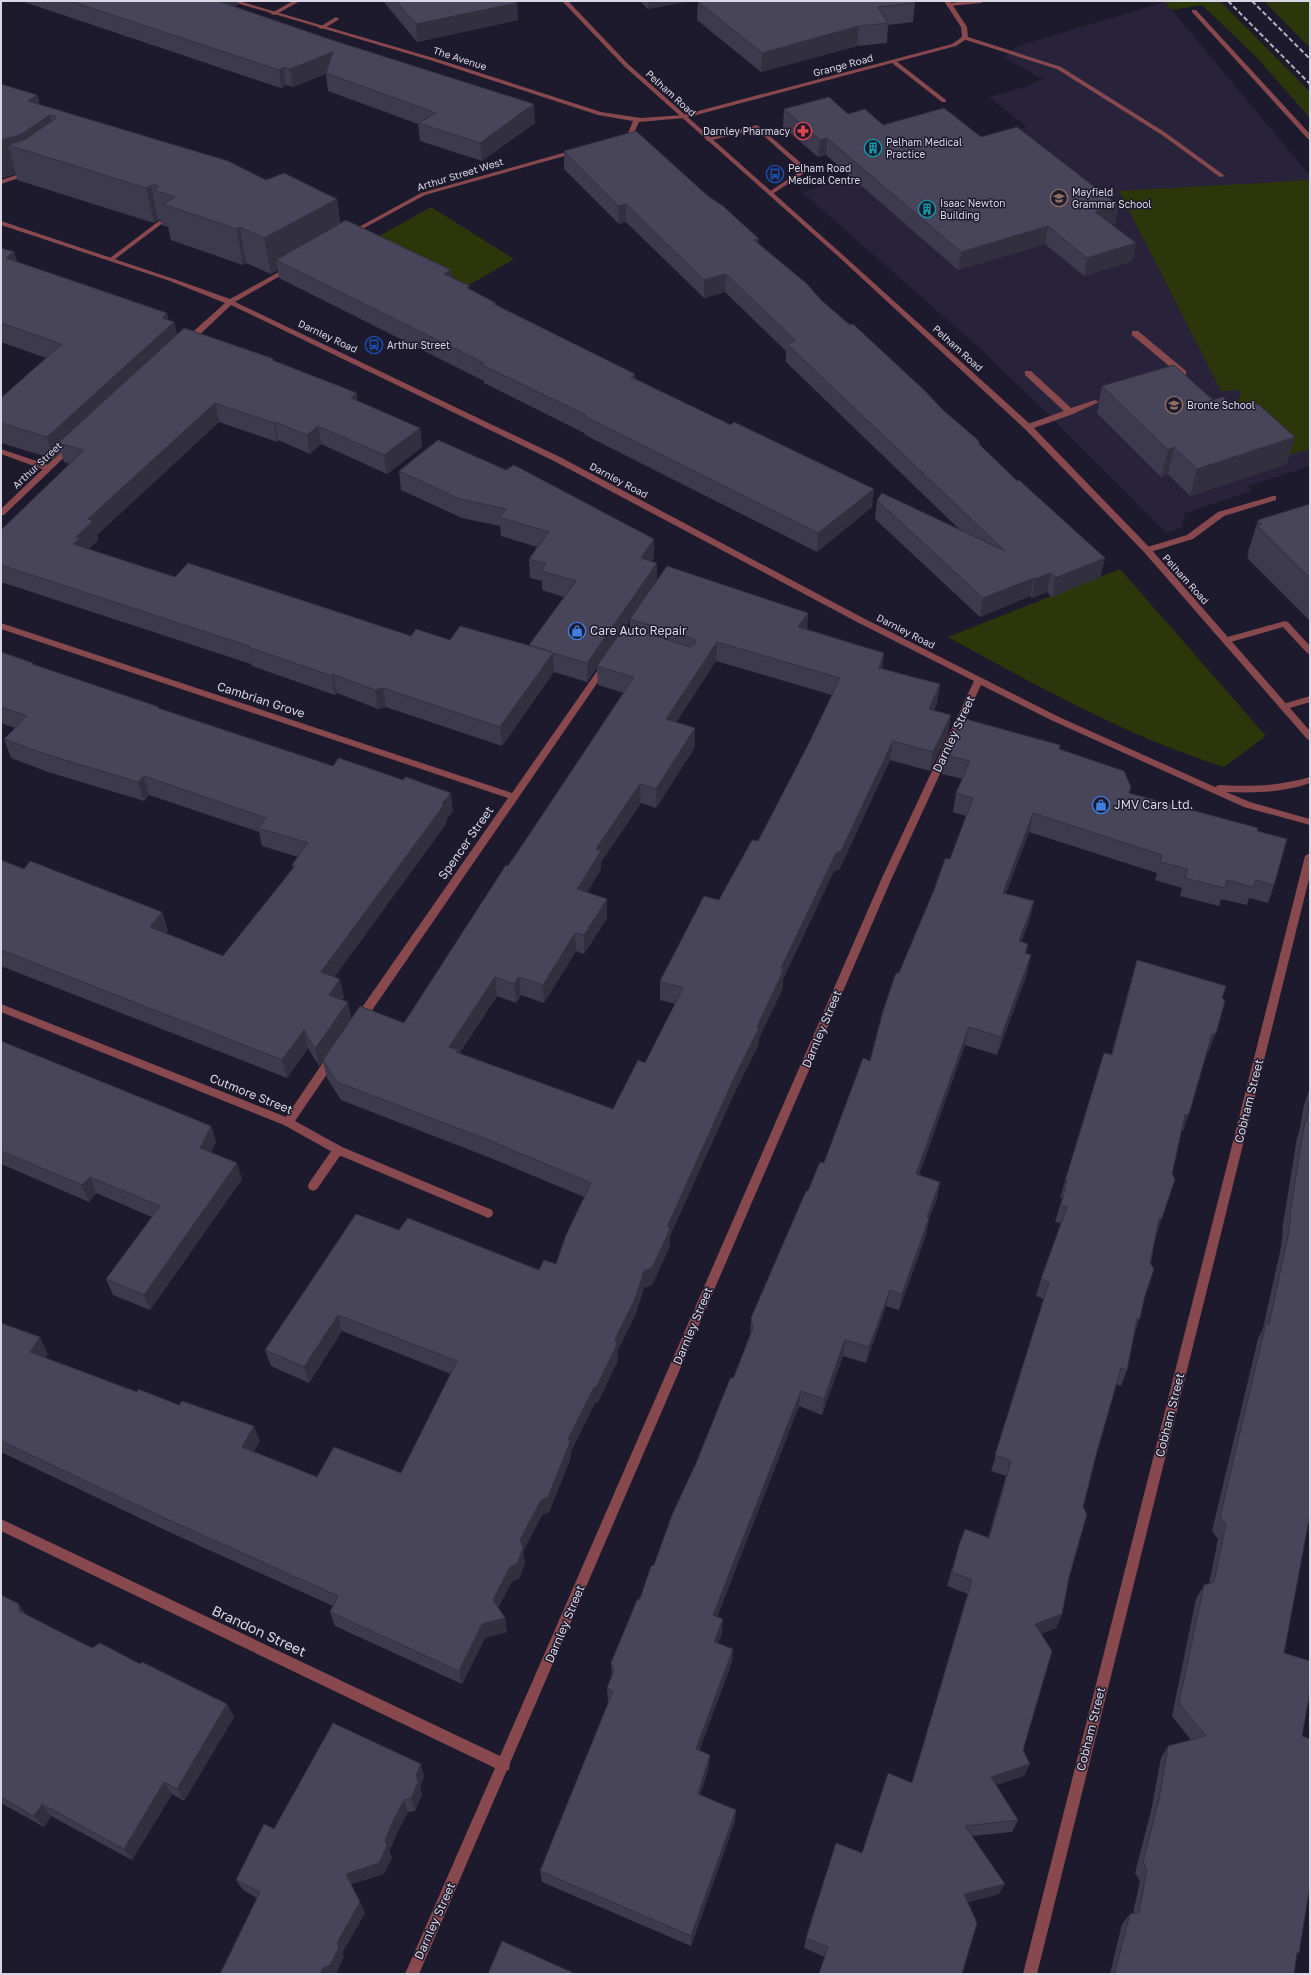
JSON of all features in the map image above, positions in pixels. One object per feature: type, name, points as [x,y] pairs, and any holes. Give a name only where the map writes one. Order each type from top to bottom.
[{"type":"street","name":"The Avenue","points":[[233,1],[273,14],[321,28],[350,34],[428,58],[587,110],[637,120],[683,117]]},
{"type":"street","points":[[273,14],[297,1]]},
{"type":"street","name":"Pelham Road","points":[[565,1],[626,65],[683,117],[771,193],[1028,427],[1147,550],[1310,737]]},
{"type":"street","points":[[948,3],[981,1]]},
{"type":"street","points":[[948,3],[964,27],[965,38],[1059,68],[1164,134],[1222,176]]},
{"type":"street","points":[[1194,11],[1310,138]]},
{"type":"street","points":[[321,28],[336,19]]},
{"type":"street","name":"Grange Road","points":[[683,117],[894,62],[954,45],[965,38]]},
{"type":"street","points":[[894,62],[944,101]]},
{"type":"street","points":[[613,142],[630,136],[637,120]]},
{"type":"street","points":[[708,139],[757,127],[806,170],[771,193]]},
{"type":"street","name":"Arthur Street West","points":[[350,232],[423,194],[584,149]]},
{"type":"street","points":[[1,182],[32,172],[38,168]]},
{"type":"street","name":"Darnley Road","points":[[1,222],[112,259],[230,302],[557,459],[978,681],[1117,747],[1248,804],[1310,822]]},
{"type":"street","points":[[112,259],[161,222]]},
{"type":"street","points":[[181,348],[230,302],[299,263]]},
{"type":"street","points":[[1135,334],[1190,381]]},
{"type":"street","points":[[1028,373],[1070,412]]},
{"type":"street","points":[[1028,427],[1095,402]]},
{"type":"street","name":"Arthur Street","points":[[1,513],[77,442]]},
{"type":"street","points":[[1,451],[48,468]]},
{"type":"street","points":[[1147,550],[1190,537],[1221,514],[1273,498]]},
{"type":"street","points":[[1227,640],[1285,624],[1310,651]]},
{"type":"street","name":"Cambrian Grove","points":[[1,626],[514,797]]},
{"type":"street","name":"Spencer Street","points":[[356,1025],[609,660]]},
{"type":"street","name":"Darnley Street","points":[[412,1974],[504,1765],[883,888],[978,681]]},
{"type":"street","points":[[1283,707],[1310,699]]},
{"type":"street","name":"Darnley Road","points":[[1213,788],[1266,791],[1291,787],[1310,780]]},
{"type":"street","name":"Cobham Street","points":[[1030,1974],[1310,856]]},
{"type":"street","name":"Cutmore Street","points":[[1,1008],[288,1122],[338,1150],[488,1213]]},
{"type":"street","points":[[288,1122],[338,1051]]},
{"type":"street","points":[[313,1186],[338,1150]]},
{"type":"street","name":"Brandon Street","points":[[1,1525],[504,1765]]},
{"type":"shaded area","name":"Mayfield Grammar School","points":[[1165,2],[1310,176],[1310,466],[1248,486],[1252,491],[1185,513],[1181,528],[1166,533],[984,352],[802,192],[1027,127],[989,97],[1025,87],[1043,79],[1004,57],[1018,46]]},
{"type":"green space","points":[[1164,1],[1220,1],[1310,92],[1310,118],[1258,59],[1202,5],[1172,10]]},
{"type":"green space","points":[[1264,1],[1310,1],[1310,48]]},
{"type":"green space","points":[[1310,180],[1310,449],[1289,455],[1234,408],[1241,395],[1239,390],[1221,391],[1119,191]]},
{"type":"green space","points":[[431,207],[514,259],[452,295],[320,269]]},
{"type":"green space","points":[[1120,569],[1266,736],[1224,767],[1188,755],[1083,709],[948,637]]},
{"type":"building","points":[[70,1],[218,1],[332,40],[534,104],[480,143],[418,123],[436,113],[326,73],[333,52],[290,69],[284,67],[279,70]]},
{"type":"building","points":[[396,1],[516,1],[517,3],[416,24]]},
{"type":"building","points":[[697,1],[914,1],[915,3],[878,7],[888,23],[859,26],[762,53]]},
{"type":"building","points":[[1,84],[37,95],[28,101],[228,161],[266,180],[284,173],[337,199],[264,238],[240,227],[237,229],[163,204],[175,197],[154,190],[158,187],[157,185],[151,185],[146,188],[8,145],[26,139],[56,118],[56,116],[50,115],[20,135],[1,140]]},
{"type":"building","points":[[829,97],[848,114],[865,109],[883,125],[944,108],[981,137],[1017,127],[1118,205],[1095,212],[1136,243],[1087,258],[1048,226],[961,252],[827,138],[820,140],[784,109]]},
{"type":"building","points":[[636,131],[708,196],[723,206],[759,239],[754,240],[806,283],[822,301],[850,325],[853,324],[924,390],[943,410],[979,441],[979,444],[1017,481],[1019,480],[1105,558],[1055,578],[1051,573],[983,598],[877,500],[882,493],[1005,551],[787,344],[796,341],[726,274],[704,280],[626,204],[618,206],[564,151]]},
{"type":"building","points":[[346,220],[451,270],[444,274],[470,286],[467,288],[496,303],[494,304],[635,374],[631,377],[731,425],[734,422],[874,489],[818,533],[584,416],[586,415],[482,365],[484,363],[276,260]]},
{"type":"building","points":[[1,248],[14,252],[6,258],[167,313],[162,318],[174,322],[47,437],[1,423],[1,398],[62,344],[1,323]]},
{"type":"building","points":[[184,328],[274,359],[272,360],[357,393],[351,398],[420,428],[384,455],[318,426],[307,435],[275,422],[274,423],[215,403],[88,519],[93,521],[76,537],[80,538],[73,544],[175,577],[188,563],[411,636],[416,629],[450,640],[460,626],[552,652],[529,645],[576,581],[541,571],[546,564],[529,559],[549,532],[499,517],[506,509],[460,499],[399,471],[438,440],[506,470],[514,465],[654,539],[641,558],[657,563],[587,663],[553,653],[500,727],[383,688],[375,690],[333,674],[332,676],[248,647],[249,646],[1,565],[1,530],[84,450],[58,443]]},
{"type":"building","points":[[1174,365],[1213,400],[1223,397],[1238,410],[1258,404],[1295,437],[1197,469],[1174,447],[1168,450],[1102,386]]},
{"type":"building","points":[[1310,504],[1310,578],[1257,525],[1262,524],[1258,520]]},
{"type":"building","points":[[667,566],[808,613],[798,627],[884,653],[879,668],[940,684],[929,709],[951,715],[933,752],[893,741],[841,851],[836,853],[781,968],[784,969],[757,1027],[759,1028],[734,1078],[668,1225],[670,1229],[652,1268],[644,1271],[635,1299],[615,1339],[617,1344],[597,1386],[594,1387],[568,1439],[570,1442],[548,1497],[541,1500],[520,1540],[523,1548],[517,1564],[510,1567],[493,1600],[505,1618],[482,1624],[459,1671],[330,1612],[338,1596],[160,1516],[1,1441],[1,1323],[40,1337],[30,1352],[137,1392],[138,1389],[179,1405],[182,1401],[254,1426],[242,1447],[317,1477],[334,1447],[401,1473],[457,1361],[338,1315],[304,1367],[265,1350],[356,1214],[399,1230],[408,1218],[539,1270],[544,1260],[556,1264],[566,1235],[591,1183],[491,1141],[337,1082],[323,1060],[360,1006],[404,1023],[506,865],[508,866],[634,677],[597,666],[625,626],[690,647],[696,643],[694,639],[630,619]],"holes":[[[717,642],[840,678],[809,743],[758,841],[752,840],[719,900],[704,896],[660,981],[683,988],[645,1063],[638,1060],[613,1109],[456,1052],[458,1050],[449,1047],[495,977],[514,984],[519,977],[543,985],[575,933],[584,935],[607,899],[577,889],[601,851],[596,849],[640,784],[656,789],[695,728],[666,719]]]},
{"type":"building","points":[[1,652],[159,707],[158,708],[333,766],[339,758],[403,780],[406,777],[451,793],[442,804],[444,805],[321,972],[340,979],[329,995],[348,1002],[315,1049],[304,1030],[282,1060],[1,950],[1,860],[24,869],[30,861],[162,912],[150,927],[223,956],[295,866],[292,865],[308,843],[258,828],[266,818],[144,776],[138,782],[42,753],[4,739],[27,716],[1,707]]},
{"type":"building","points":[[962,718],[1060,745],[1059,749],[1124,771],[1131,787],[1129,793],[1258,828],[1257,831],[1287,839],[1274,885],[1256,880],[1253,887],[1227,880],[1225,888],[1185,878],[1188,869],[1160,862],[1162,855],[1033,813],[1003,893],[1034,901],[1019,941],[1028,944],[1025,953],[1031,955],[1001,1037],[969,1027],[916,1174],[940,1182],[902,1294],[890,1290],[869,1347],[845,1340],[824,1399],[801,1391],[713,1615],[723,1619],[714,1642],[733,1649],[696,1749],[710,1755],[698,1794],[736,1810],[691,1936],[540,1871],[613,1691],[607,1688],[614,1670],[611,1663],[637,1600],[640,1599],[651,1566],[654,1565],[672,1515],[697,1461],[730,1379],[734,1377],[753,1328],[751,1318],[806,1191],[808,1191],[820,1162],[824,1163],[863,1058],[870,1061],[883,1011],[896,973],[899,973],[934,890],[945,859],[950,859],[973,798],[956,793],[970,761],[945,755]]},
{"type":"building","points":[[1137,960],[1226,986],[1222,998],[1225,1001],[1216,1033],[1212,1034],[1189,1114],[1185,1115],[1172,1174],[1175,1179],[1162,1218],[1159,1219],[1150,1263],[1154,1269],[1144,1299],[1140,1318],[1137,1319],[1127,1370],[1121,1368],[1096,1455],[1083,1507],[1087,1514],[1069,1577],[1062,1614],[1035,1624],[1052,1651],[1023,1750],[1030,1764],[991,1777],[1018,1820],[965,1826],[1005,1884],[964,1894],[977,1923],[962,1974],[819,1974],[828,1947],[806,1938],[836,1843],[862,1853],[888,1773],[912,1783],[972,1580],[952,1572],[959,1545],[965,1529],[989,1538],[1011,1461],[995,1455],[1049,1282],[1041,1279],[1067,1207],[1061,1205],[1067,1181],[1065,1181],[1104,1053],[1112,1055]]},
{"type":"building","points":[[1,1041],[211,1126],[200,1148],[237,1163],[144,1295],[106,1279],[160,1206],[90,1177],[82,1185],[1,1151]]},
{"type":"building","points":[[1310,1097],[1310,1514],[1284,1653],[1310,1661],[1310,1691],[1302,1736],[1310,1739],[1310,1885],[1299,1953],[1297,1952],[1294,1974],[1116,1974],[1115,1972],[1130,1914],[1139,1912],[1147,1870],[1143,1862],[1159,1799],[1168,1746],[1206,1736],[1179,1703],[1204,1585],[1214,1582],[1226,1524],[1220,1517],[1266,1323],[1269,1324],[1288,1236],[1290,1213]]},
{"type":"building","points":[[1,1595],[19,1604],[19,1611],[92,1648],[100,1643],[140,1664],[142,1662],[227,1704],[177,1789],[164,1782],[124,1849],[42,1804],[34,1816],[1,1797]]},
{"type":"building","points":[[333,1723],[421,1764],[416,1775],[418,1782],[411,1799],[404,1800],[394,1819],[385,1840],[387,1846],[379,1863],[346,1874],[360,1902],[337,1943],[339,1947],[330,1965],[323,1968],[320,1974],[220,1974],[260,1892],[236,1880],[264,1824],[274,1829]]},
{"type":"building","points":[[502,1941],[576,1974],[488,1974]]},
{"type":"railway","points":[[1228,1],[1310,84]]},
{"type":"railway","points":[[1252,1],[1310,59]]},
{"type":"place","name":"Darnley Pharmacy","points":[[803,131]]},
{"type":"place","name":"Pelham Medical Practice","points":[[873,148]]},
{"type":"place","name":"Pelham Road Medical Centre","points":[[775,174]]},
{"type":"place","name":"Mayfield Grammar School","points":[[1059,198]]},
{"type":"place","name":"Isaac Newton Building","points":[[927,209]]},
{"type":"place","name":"Arthur Street","points":[[374,345]]},
{"type":"place","name":"Bronte School","points":[[1174,405]]},
{"type":"place","name":"Care Auto Repair","points":[[577,631]]},
{"type":"place","name":"JMV Cars Ltd.","points":[[1101,805]]}]
